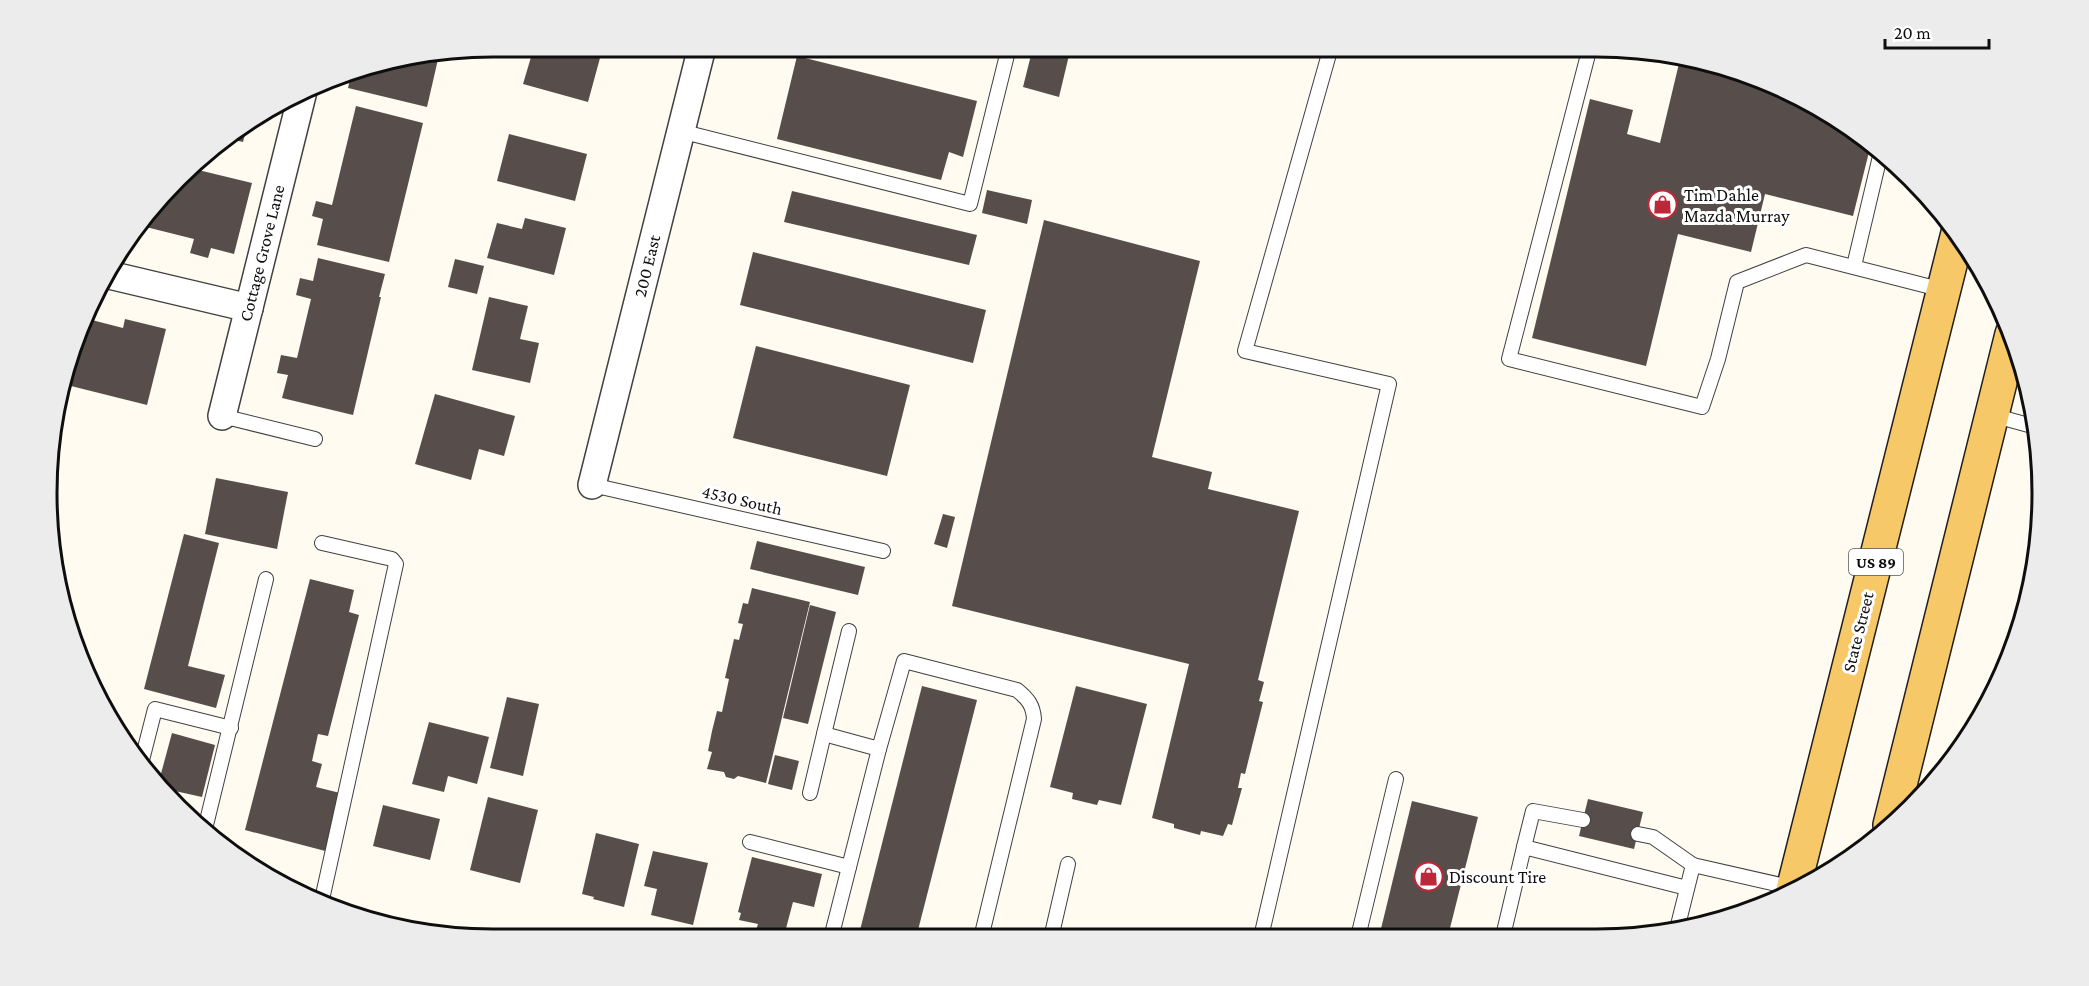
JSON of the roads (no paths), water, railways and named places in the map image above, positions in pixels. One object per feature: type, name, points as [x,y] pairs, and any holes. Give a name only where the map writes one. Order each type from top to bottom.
[{"type":"main road","name":"State Street","points":[[1795,881],[1955,246]]},
{"type":"main road","points":[[1893,811],[2008,350]]},
{"type":"street","name":"200 East","points":[[592,485],[699,57]]},
{"type":"street","name":"Cottage Grove Lane","points":[[222,416],[300,102]]},
{"type":"street","points":[[114,276],[249,308]]},
{"type":"lane","points":[[681,131],[970,204],[1006,57]]},
{"type":"lane","points":[[1262,929],[1389,384],[1245,351],[1328,57]]},
{"type":"lane","points":[[1587,57],[1509,359],[1702,407],[1718,358],[1737,282],[1806,255],[1944,290]]},
{"type":"lane","points":[[1854,266],[1879,162]]},
{"type":"lane","points":[[1990,415],[2026,425]]},
{"type":"lane","points":[[222,416],[315,439]]},
{"type":"lane","name":"4530 South","points":[[592,485],[883,551]]},
{"type":"lane","points":[[322,543],[392,559],[396,564],[323,895]]},
{"type":"lane","points":[[205,820],[231,728],[266,579]]},
{"type":"lane","points":[[810,793],[849,631]]},
{"type":"lane","points":[[833,929],[904,661],[1017,690],[1033,706],[1034,719],[983,929]]},
{"type":"lane","points":[[144,754],[156,709],[231,728]]},
{"type":"lane","points":[[824,734],[879,749]]},
{"type":"lane","points":[[1360,929],[1395,778]]},
{"type":"lane","points":[[1505,929],[1533,811],[1583,820]]},
{"type":"lane","points":[[1638,834],[1653,837],[1693,865],[1783,887]]},
{"type":"lane","points":[[750,842],[849,867]]},
{"type":"lane","points":[[1524,848],[1688,888]]},
{"type":"lane","points":[[1053,929],[1068,864]]},
{"type":"lane","points":[[1679,921],[1693,865]]},
{"type":"place","name":"Tim Dahle Mazda Murray","points":[[1663,205]]},
{"type":"place","name":"Discount Tire","points":[[1428,877]]}]
